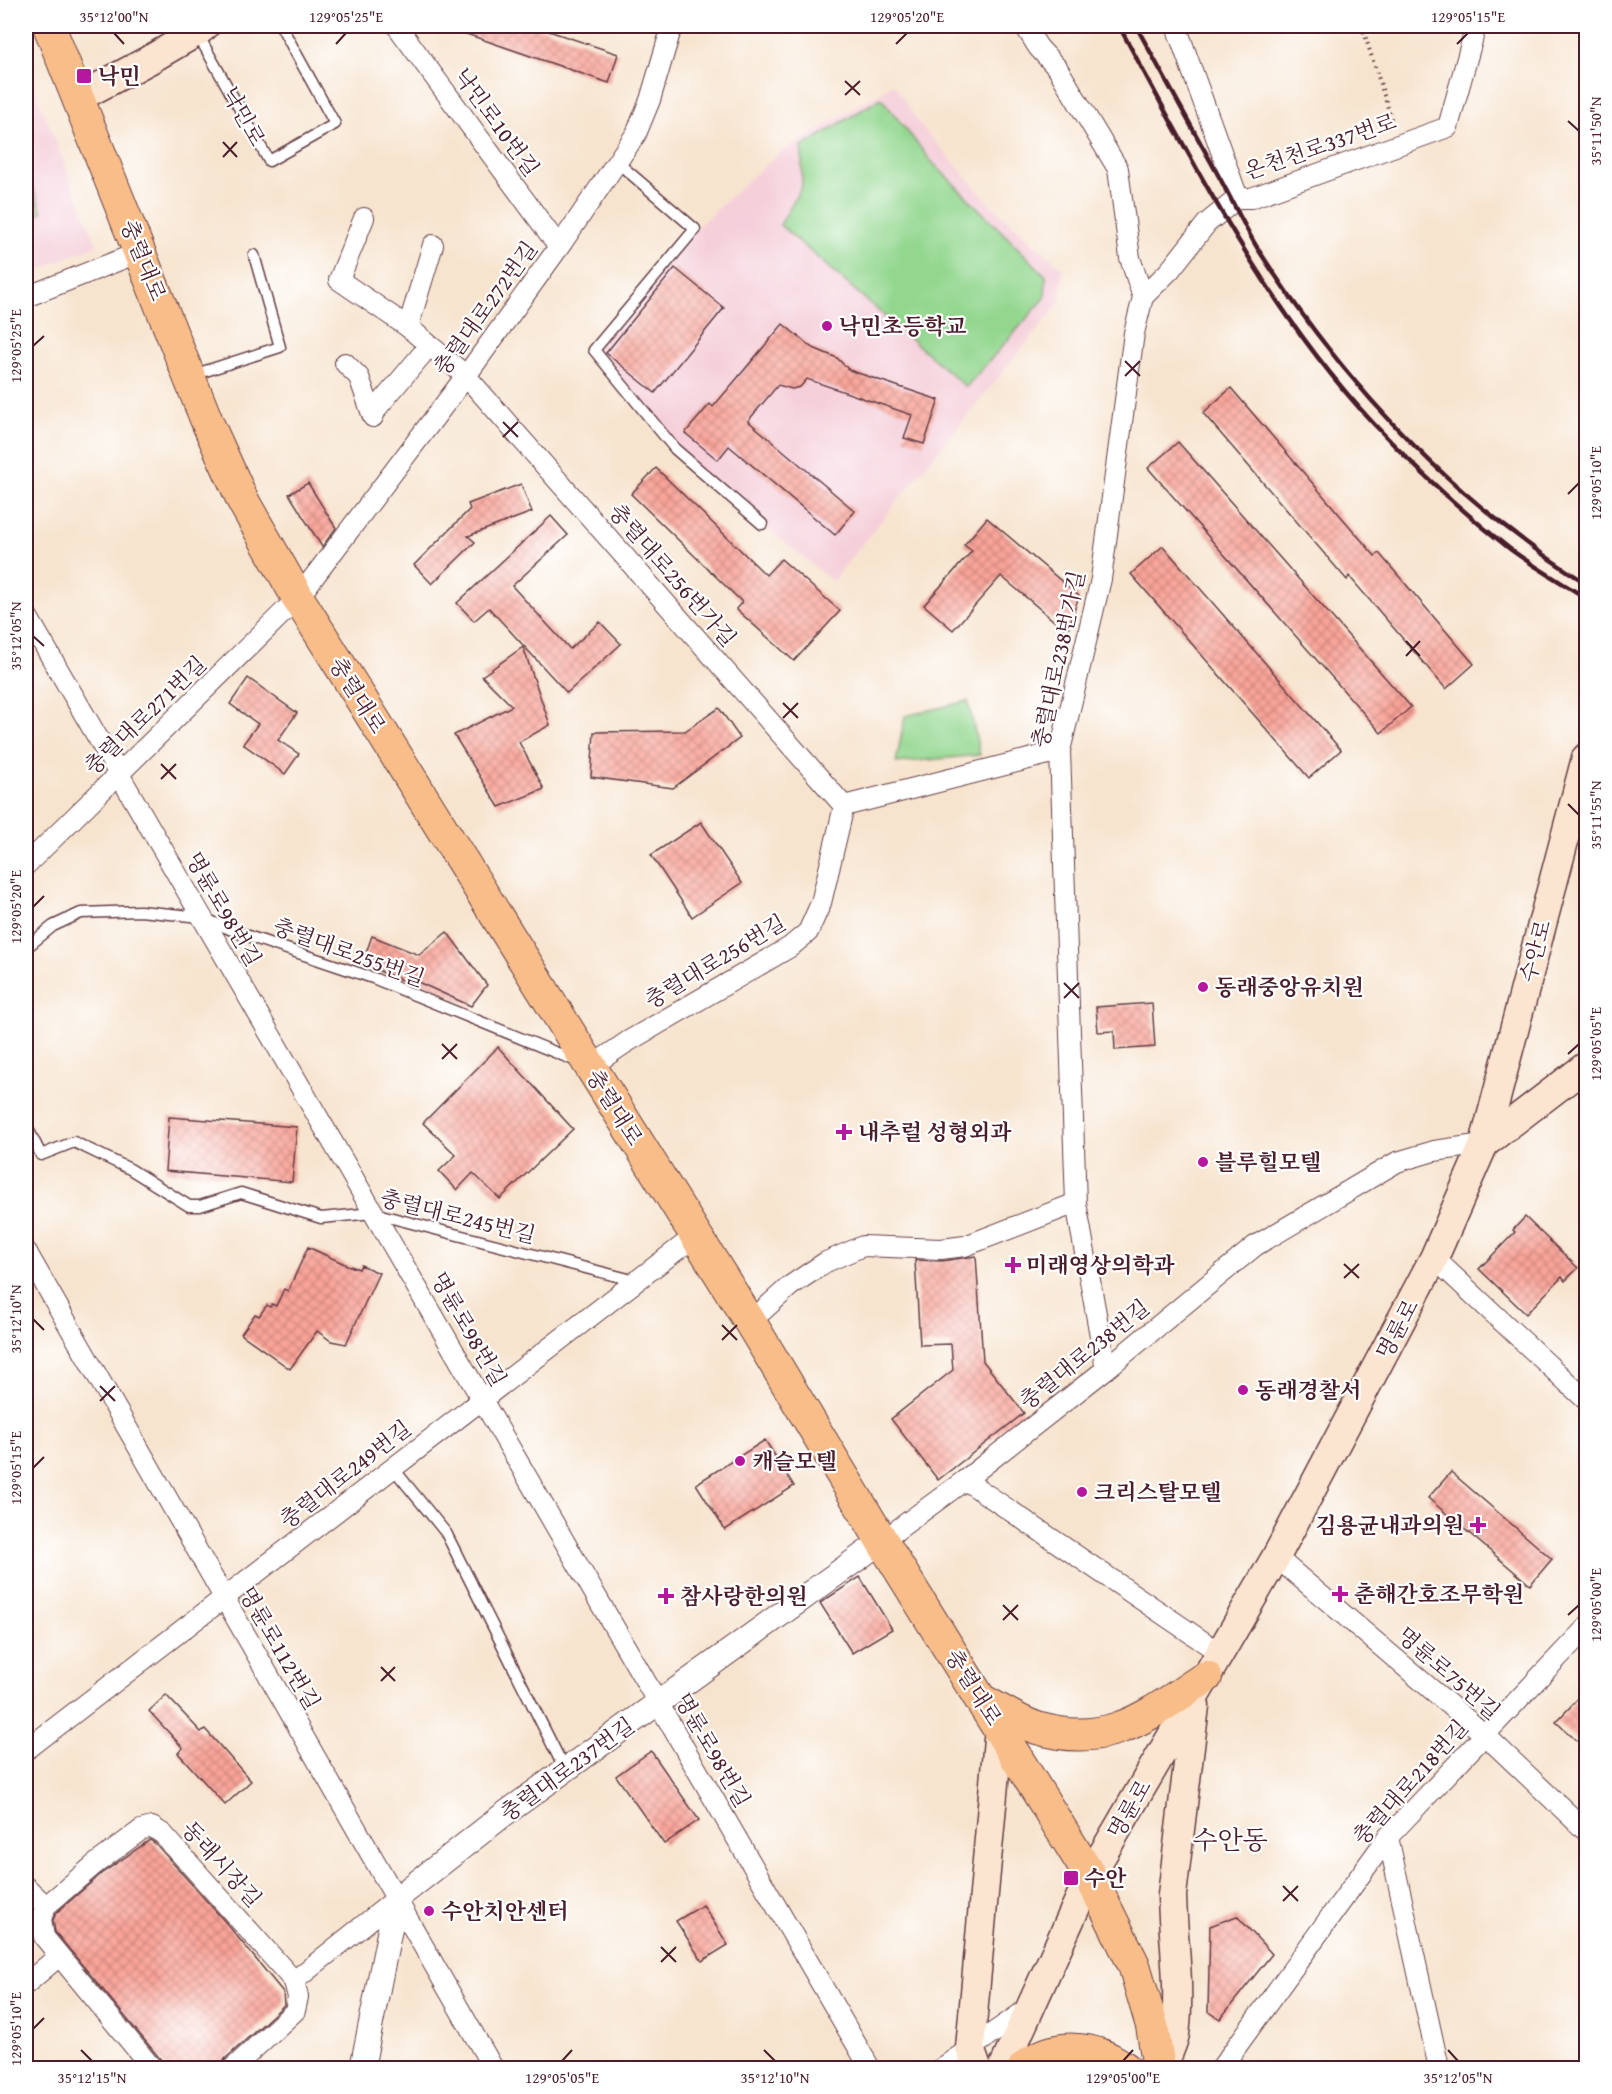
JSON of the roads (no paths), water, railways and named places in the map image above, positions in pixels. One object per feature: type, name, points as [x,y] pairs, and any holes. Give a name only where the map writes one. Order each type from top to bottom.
[{"type":"main road","name":"충렬대로","points":[[49,26],[208,424],[243,501],[298,598],[750,1322],[882,1541],[1090,1876],[1134,1965],[1152,2026],[1160,2068]]},
{"type":"main road","name":"낙민로","points":[[78,98],[201,29]]},
{"type":"main road","name":"수안로","points":[[1484,1144],[1587,758]]},
{"type":"main road","name":"명륜로","points":[[1003,2068],[1090,1876],[1276,1557],[1434,1258],[1484,1144],[1587,1066]]},
{"type":"main road","points":[[981,1700],[1035,1727],[1072,1734],[1103,1733],[1137,1722],[1207,1675]]},
{"type":"main road","points":[[1160,2068],[1175,2036],[1177,1966],[1172,1895],[1207,1675]]},
{"type":"main road","points":[[973,2058],[999,1728]]},
{"type":"main road","points":[[1024,2068],[1038,2057],[1066,2049],[1097,2054],[1125,2068]]},
{"type":"street","name":"낙민로10번길","points":[[397,26],[559,247]]},
{"type":"street","name":"충렬대로272번길","points":[[298,598],[466,376],[559,247],[636,134],[650,100],[672,26]]},
{"type":"street","points":[[1025,26],[1038,47],[1058,69],[1118,169],[1130,258],[1143,297]]},
{"type":"street","points":[[1176,26],[1238,198]]},
{"type":"street","name":"온천천로337번로","points":[[1143,297],[1170,270],[1207,223],[1238,198],[1251,198],[1448,127],[1476,26]]},
{"type":"street","name":"충렬대로256번가길","points":[[364,218],[339,280],[408,327],[466,376],[844,806]]},
{"type":"street","points":[[408,327],[433,245]]},
{"type":"street","points":[[26,297],[140,252]]},
{"type":"street","name":"충렬대로238번가길","points":[[1106,1369],[1076,1203],[1060,751],[1101,579],[1134,333],[1143,297]]},
{"type":"street","points":[[345,363],[359,377],[373,417],[377,408],[429,346]]},
{"type":"street","name":"충렬대로271번길","points":[[26,865],[298,598]]},
{"type":"street","name":"명륜로98번길","points":[[26,614],[870,2068]]},
{"type":"street","points":[[844,806],[1060,751]]},
{"type":"street","name":"충렬대로256번길","points":[[590,1067],[627,1042],[790,947],[808,932],[821,903],[844,806]]},
{"type":"street","name":"충렬대로238번길","points":[[882,1541],[965,1480],[1106,1369],[1255,1246],[1397,1162],[1434,1151],[1484,1144]]},
{"type":"street","points":[[750,1322],[790,1286],[826,1262],[863,1246],[941,1249],[965,1246],[1076,1203]]},
{"type":"street","name":"충렬대로249번길","points":[[26,1750],[695,1236]]},
{"type":"street","name":"명륜로112번길","points":[[26,1251],[493,2068]]},
{"type":"street","points":[[1434,1258],[1587,1400]]},
{"type":"street","points":[[965,1480],[1207,1675]]},
{"type":"street","name":"충렬대로237번길","points":[[396,1899],[565,1770],[882,1541]]},
{"type":"street","name":"명륜로75번길","points":[[1276,1557],[1485,1735],[1587,1831]]},
{"type":"street","name":"충렬대로218번길","points":[[1221,2068],[1388,1837],[1587,1628]]},
{"type":"street","name":"동래시장길","points":[[46,1906],[94,1865],[141,1830],[152,1827],[163,1834],[294,1981]]},
{"type":"street","points":[[1388,1837],[1439,2068]]},
{"type":"street","points":[[26,1887],[46,1906],[41,1919],[44,1937],[152,2068]]},
{"type":"street","points":[[246,2065],[295,2012],[298,1997],[294,1981],[396,1899]]},
{"type":"street","points":[[362,2068],[396,1899]]},
{"type":"street","points":[[26,1984],[59,1956]]},
{"type":"street","points":[[942,2068],[973,2058],[1031,2006]]},
{"type":"lane","name":"낙민로","points":[[201,29],[269,162],[335,124],[281,26]]},
{"type":"lane","points":[[616,162],[695,229],[594,350],[675,449],[762,524]]},
{"type":"lane","points":[[190,376],[280,347],[254,255]]},
{"type":"lane","name":"충렬대로255번길","points":[[26,948],[53,926],[81,913],[140,911],[201,917],[239,933],[373,978],[590,1067]]},
{"type":"lane","name":"충렬대로245번길","points":[[26,1125],[41,1155],[74,1142],[130,1169],[189,1206],[200,1206],[241,1193],[321,1218],[373,1213],[636,1281]]},
{"type":"lane","points":[[393,1468],[446,1533],[565,1770]]},
{"type":"railway","points":[[1119,26],[1204,181],[1265,283],[1334,378],[1389,440],[1456,504],[1519,556],[1586,598]]},
{"type":"railway","points":[[1136,26],[1258,249],[1326,346],[1403,435],[1445,476],[1536,550],[1586,583]]},
{"type":"place","name":"낙민","points":[[84,76]]},
{"type":"place","name":"낙민초등학교","points":[[827,326]]},
{"type":"place","name":"동래중앙유치원","points":[[1203,987]]},
{"type":"place","name":"내추럴 성형외과","points":[[844,1132]]},
{"type":"place","name":"블루힐모텔","points":[[1203,1162]]},
{"type":"place","name":"미래영상의학과","points":[[1013,1265]]},
{"type":"place","name":"동래경찰서","points":[[1243,1390]]},
{"type":"place","name":"캐슬모텔","points":[[740,1461]]},
{"type":"place","name":"크리스탈모텔","points":[[1082,1492]]},
{"type":"place","name":"김용균내과의원","points":[[1478,1525]]},
{"type":"place","name":"춘해간호조무학원","points":[[1340,1594]]},
{"type":"place","name":"참사랑한의원","points":[[666,1596]]},
{"type":"place","name":"수안","points":[[1071,1878]]},
{"type":"place","name":"수안치안센터","points":[[429,1911]]},
{"type":"district","name":"수안동","points":[[1230,1840]]}]
